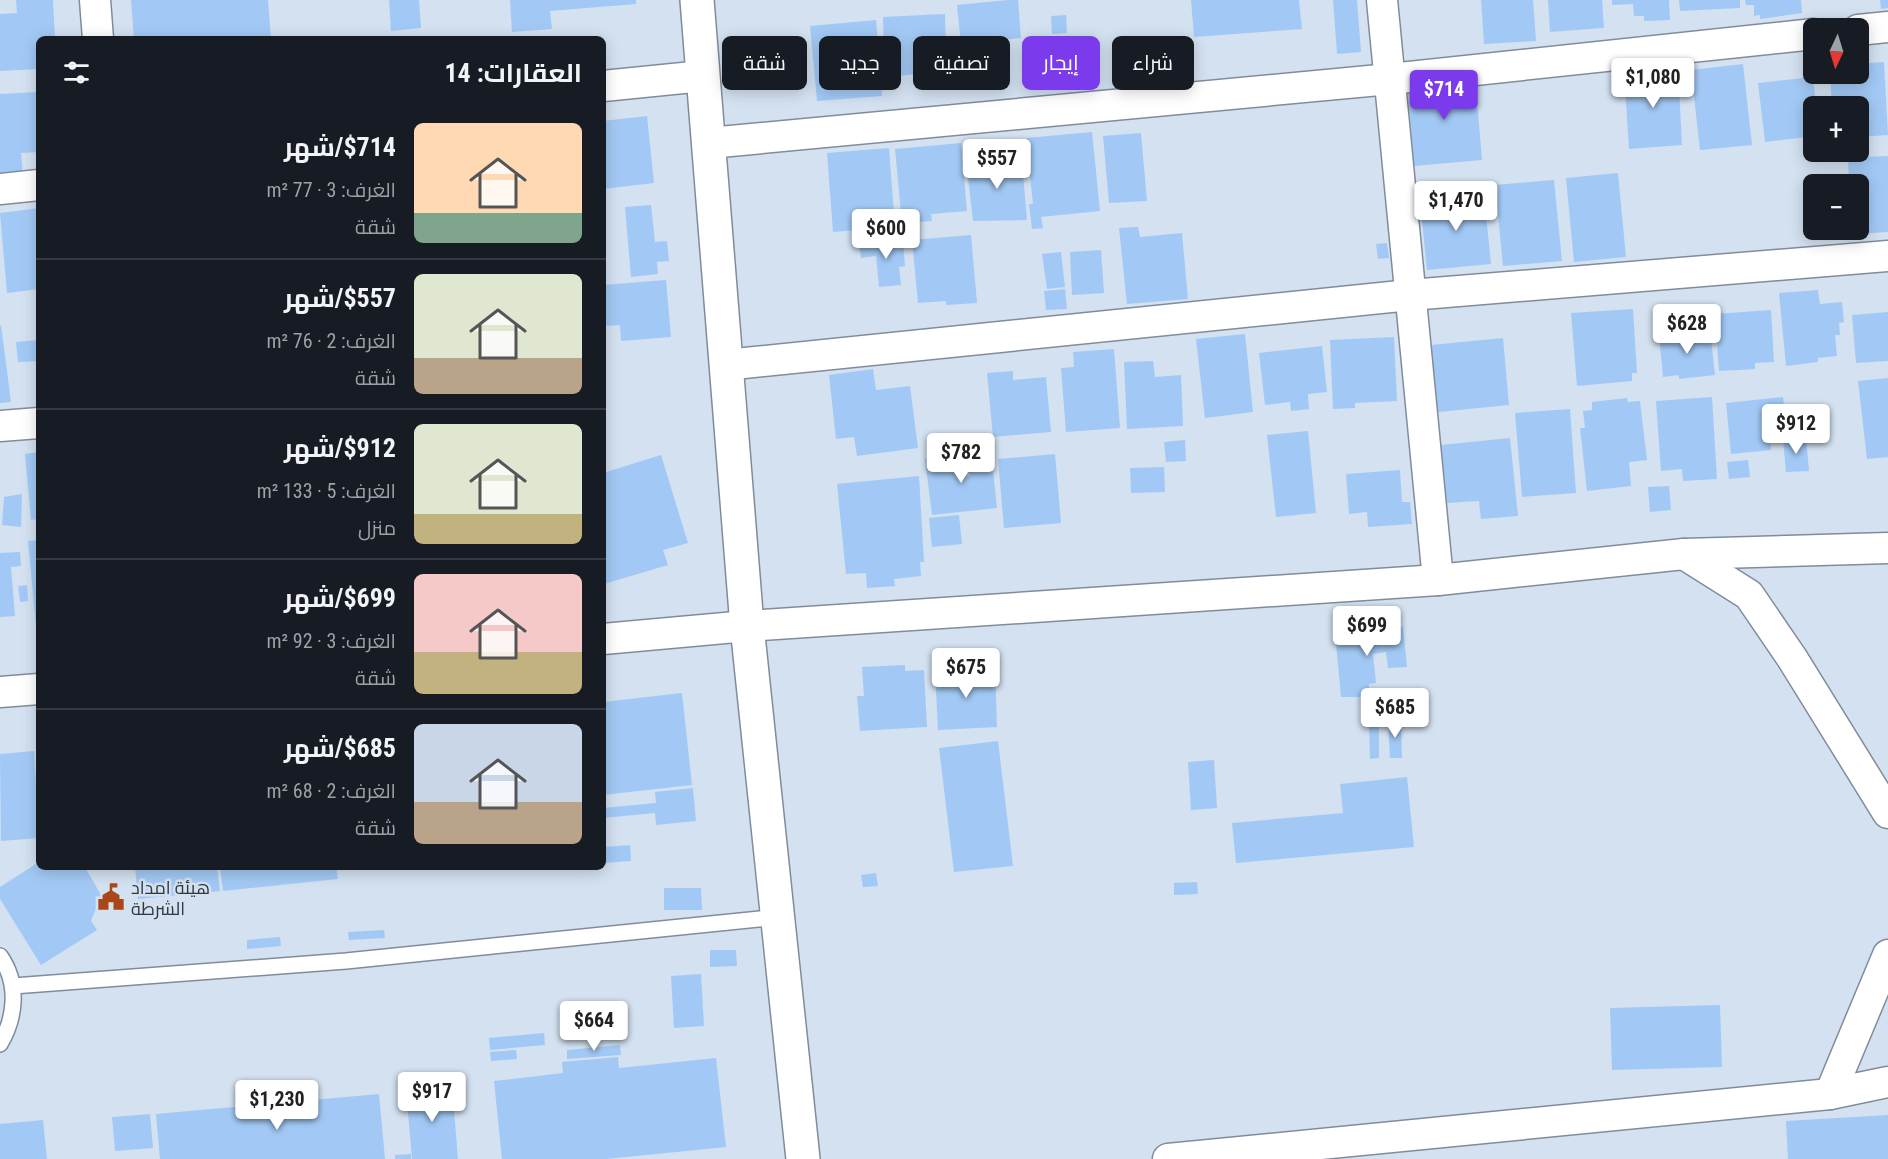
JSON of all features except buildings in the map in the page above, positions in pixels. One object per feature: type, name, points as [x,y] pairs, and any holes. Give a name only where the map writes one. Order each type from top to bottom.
[{"type":"street","points":[[94,0],[98,36]]},
{"type":"street","points":[[697,0],[747,626],[803,1159]]},
{"type":"street","points":[[1382,0],[1438,580]]},
{"type":"street","points":[[1869,29],[1888,27]]},
{"type":"street","points":[[709,143],[1389,79],[1803,35]]},
{"type":"street","points":[[606,86],[703,76]]},
{"type":"street","points":[[0,189],[36,185]]},
{"type":"street","points":[[725,365],[1410,295],[1888,256]]},
{"type":"street","points":[[0,426],[36,423]]},
{"type":"street","points":[[606,639],[747,626],[1438,580],[1683,554],[1888,548]]},
{"type":"street","points":[[1683,554],[1749,595],[1792,658],[1888,813]]},
{"type":"street","points":[[0,692],[36,689]]},
{"type":"street","points":[[1830,1094],[1888,955]]},
{"type":"street","points":[[1860,1024],[1888,1004]]},
{"type":"street","points":[[1168,1159],[1830,1094],[1888,1082]]},
{"type":"lane","points":[[13,986],[346,961],[778,916]]},
{"type":"lane","points":[[0,956],[6,965],[13,986],[14,1008],[8,1030],[0,1044]]},
{"type":"place","name":"هيئة امداد الشرطة","points":[[111,897]]}]
